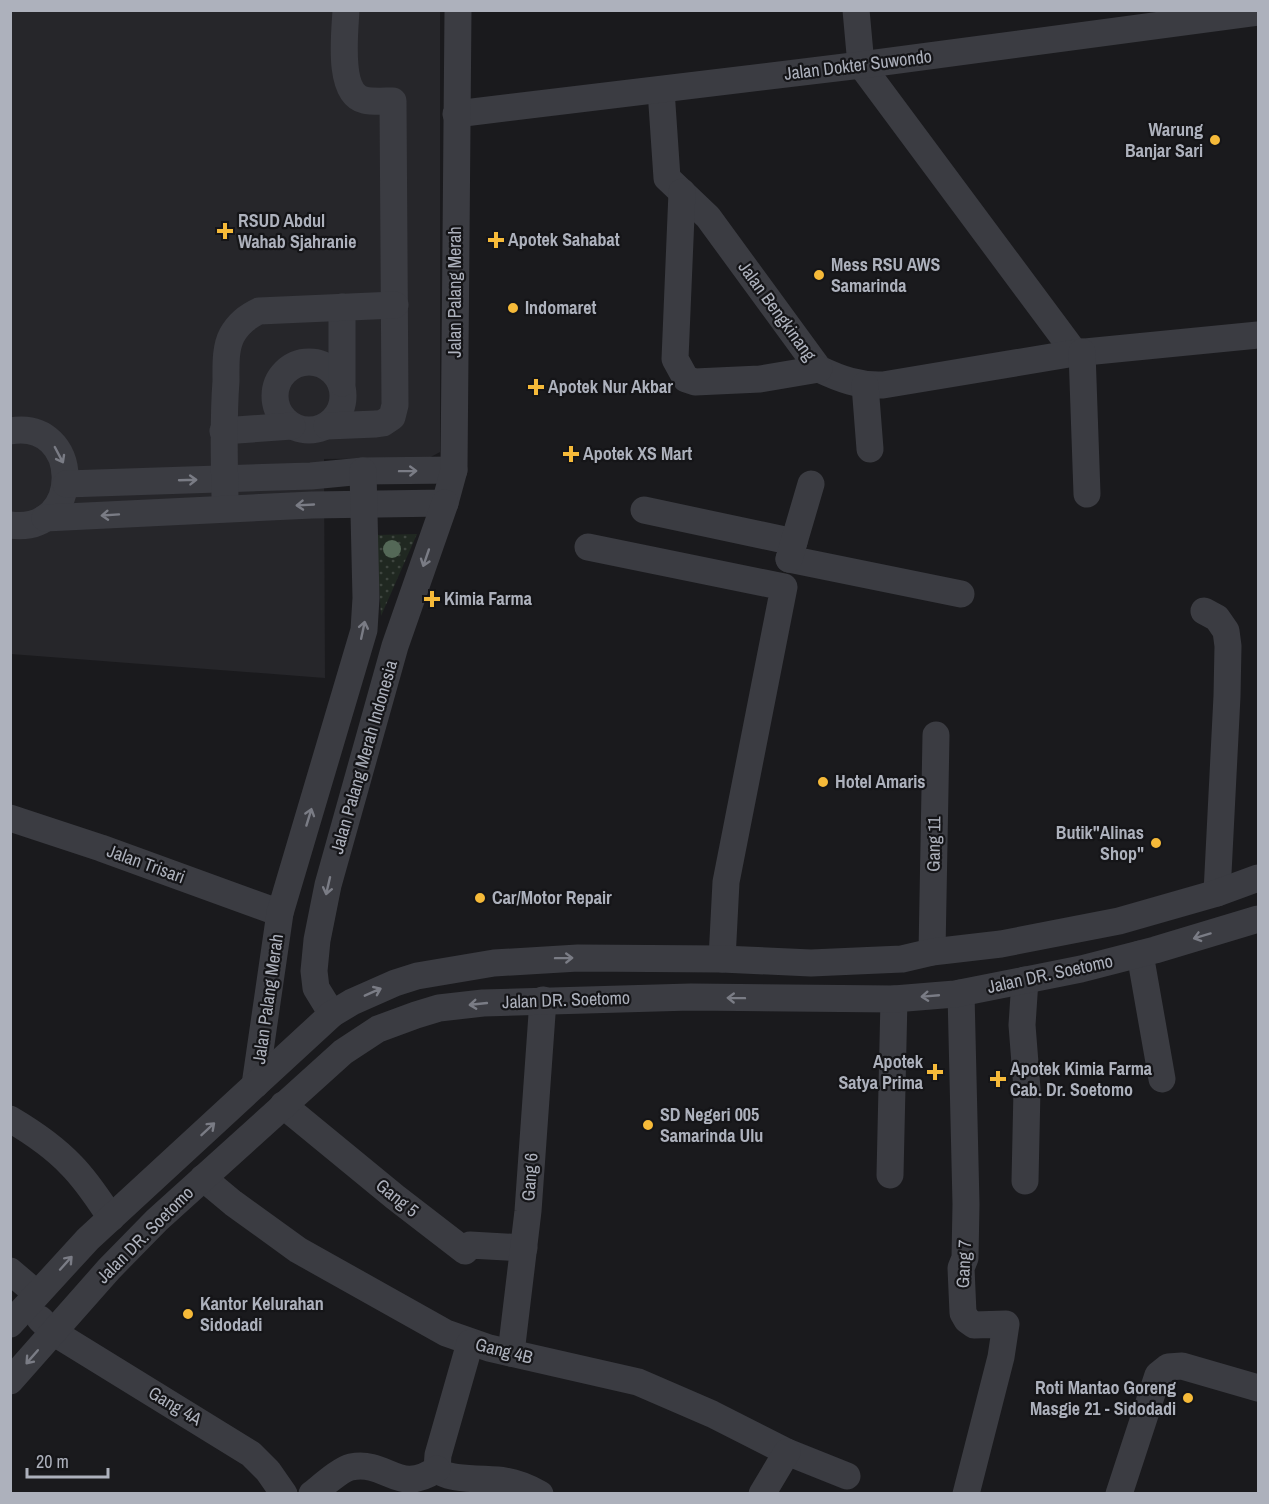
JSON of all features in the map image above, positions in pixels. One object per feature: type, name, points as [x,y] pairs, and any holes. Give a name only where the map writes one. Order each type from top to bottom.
[{"type":"street","points":[[223,431],[292,426],[304,430],[316,430],[327,426],[383,423],[392,417],[395,405],[393,101],[363,100],[355,95],[349,86],[345,74],[345,10]]},
{"type":"street","name":"Jalan Palang Merah","points":[[445,503],[454,470],[458,10]]},
{"type":"street","points":[[856,10],[861,64],[1078,352],[1088,494]]},
{"type":"street","name":"Jalan Dokter Suwondo","points":[[456,114],[661,90],[1258,12]]},
{"type":"street","name":"Jalan Bengkinang","points":[[661,90],[667,178],[708,217],[819,369],[838,379],[865,385],[883,385],[1078,352],[1258,335]]},
{"type":"street","points":[[682,192],[675,359],[686,379],[695,382],[760,379],[819,369]]},
{"type":"street","points":[[226,510],[223,431],[228,348],[231,336],[243,321],[259,311],[395,305]]},
{"type":"street","points":[[327,426],[336,418],[342,407],[344,395],[342,307]]},
{"type":"street","points":[[292,426],[277,408],[275,396],[282,374],[291,366],[315,361],[326,365],[336,373],[342,383]]},
{"type":"street","points":[[865,385],[870,449]]},
{"type":"street","points":[[10,431],[31,431],[44,437],[62,457],[66,471],[63,498],[55,509],[45,518],[33,524],[19,527],[10,525]]},
{"type":"street","points":[[66,484],[311,476],[363,471],[454,470]]},
{"type":"street","name":"Jalan Palang Merah Indonesia","points":[[280,914],[359,648],[366,617],[363,471]]},
{"type":"street","points":[[722,959],[726,882],[791,550],[811,484]]},
{"type":"street","points":[[45,518],[312,505],[445,503]]},
{"type":"street","name":"Jalan Palang Merah Indonesia","points":[[332,1014],[316,988],[314,971],[317,940],[328,885],[395,646],[445,503]]},
{"type":"street","points":[[644,510],[961,594]]},
{"type":"street","points":[[588,547],[784,587]]},
{"type":"street","points":[[1204,611],[1217,618],[1226,631],[1228,646],[1217,893]]},
{"type":"street","points":[[334,731],[368,741]]},
{"type":"street","name":"Gang 11","points":[[932,952],[936,735]]},
{"type":"street","name":"Jalan Trisari","points":[[10,818],[101,848],[280,914]]},
{"type":"street","name":"Jalan DR. Soetomo","points":[[25,1308],[88,1239],[332,1014],[352,1002],[395,983],[417,976],[494,963],[578,958],[722,959],[810,963],[902,959],[932,952],[1001,944],[1119,921],[1217,893],[1258,878]]},
{"type":"street","name":"Jalan Palang Merah","points":[[255,1085],[280,914]]},
{"type":"street","name":"Jalan DR. Soetomo","points":[[10,1381],[134,1242],[343,1052],[378,1029],[439,1008],[483,1003],[691,998],[894,999],[961,993],[1140,954],[1258,919]]},
{"type":"street","points":[[1140,954],[1162,1079]]},
{"type":"street","points":[[809,1000],[810,963]]},
{"type":"street","points":[[1025,1181],[1027,1089],[1022,1025],[1026,980]]},
{"type":"street","name":"Gang 7","points":[[961,993],[966,1204],[965,1258],[961,1268],[963,1312],[967,1320],[974,1325],[1005,1324],[1001,1357],[966,1494]]},
{"type":"street","points":[[890,1175],[894,999]]},
{"type":"street","name":"Gang 6","points":[[512,1353],[524,1248],[543,1000]]},
{"type":"street","name":"Gang 5","points":[[283,1105],[465,1251],[470,1245],[524,1248]]},
{"type":"street","points":[[10,1119],[28,1130],[69,1163],[82,1177],[111,1218]]},
{"type":"street","name":"Gang 4B","points":[[203,1178],[298,1250],[446,1333],[512,1353],[638,1382],[703,1409],[787,1452],[847,1476]]},
{"type":"street","name":"Gang 4A","points":[[10,1271],[25,1308],[53,1332],[236,1443],[259,1461],[284,1494]]},
{"type":"street","points":[[437,1469],[438,1455],[470,1342]]},
{"type":"street","points":[[1119,1494],[1158,1375],[1162,1370],[1182,1366],[1258,1388]]},
{"type":"street","points":[[762,1494],[787,1452]]},
{"type":"street","points":[[312,1494],[349,1467],[373,1466],[399,1479],[423,1479],[437,1469]]},
{"type":"street","points":[[437,1469],[446,1476],[504,1481],[518,1484],[540,1494]]},
{"type":"shaded area","name":"RSUD Abdul Wahab Sjahranie","points":[[10,11],[440,11],[440,452],[429,458],[324,459],[325,678],[11,654]]},
{"type":"shaded area","points":[[417,534],[381,616],[376,535]]},
{"type":"place","name":"Warung Banjar Sari","points":[[1215,140]]},
{"type":"place","name":"RSUD Abdul Wahab Sjahranie","points":[[225,231]]},
{"type":"place","name":"Apotek Sahabat","points":[[496,240]]},
{"type":"place","name":"Mess RSU AWS Samarinda","points":[[819,275]]},
{"type":"place","name":"Indomaret","points":[[513,308]]},
{"type":"place","name":"Apotek Nur Akbar","points":[[536,387]]},
{"type":"place","name":"Apotek XS Mart","points":[[571,454]]},
{"type":"place","name":"Kimia Farma","points":[[432,599]]},
{"type":"place","name":"Hotel Amaris","points":[[823,782]]},
{"type":"place","name":"Butik\"Alinas Shop\"","points":[[1156,843]]},
{"type":"place","name":"Car/Motor Repair","points":[[480,898]]},
{"type":"place","name":"Apotek Satya Prima","points":[[935,1072]]},
{"type":"place","name":"Apotek Kimia Farma Cab. Dr. Soetomo","points":[[998,1079]]},
{"type":"place","name":"SD Negeri 005 Samarinda Ulu","points":[[648,1125]]},
{"type":"place","name":"Kantor Kelurahan Sidodadi","points":[[188,1314]]},
{"type":"place","name":"Roti Mantao Goreng Masgie 21 - Sidodadi","points":[[1188,1398]]}]
